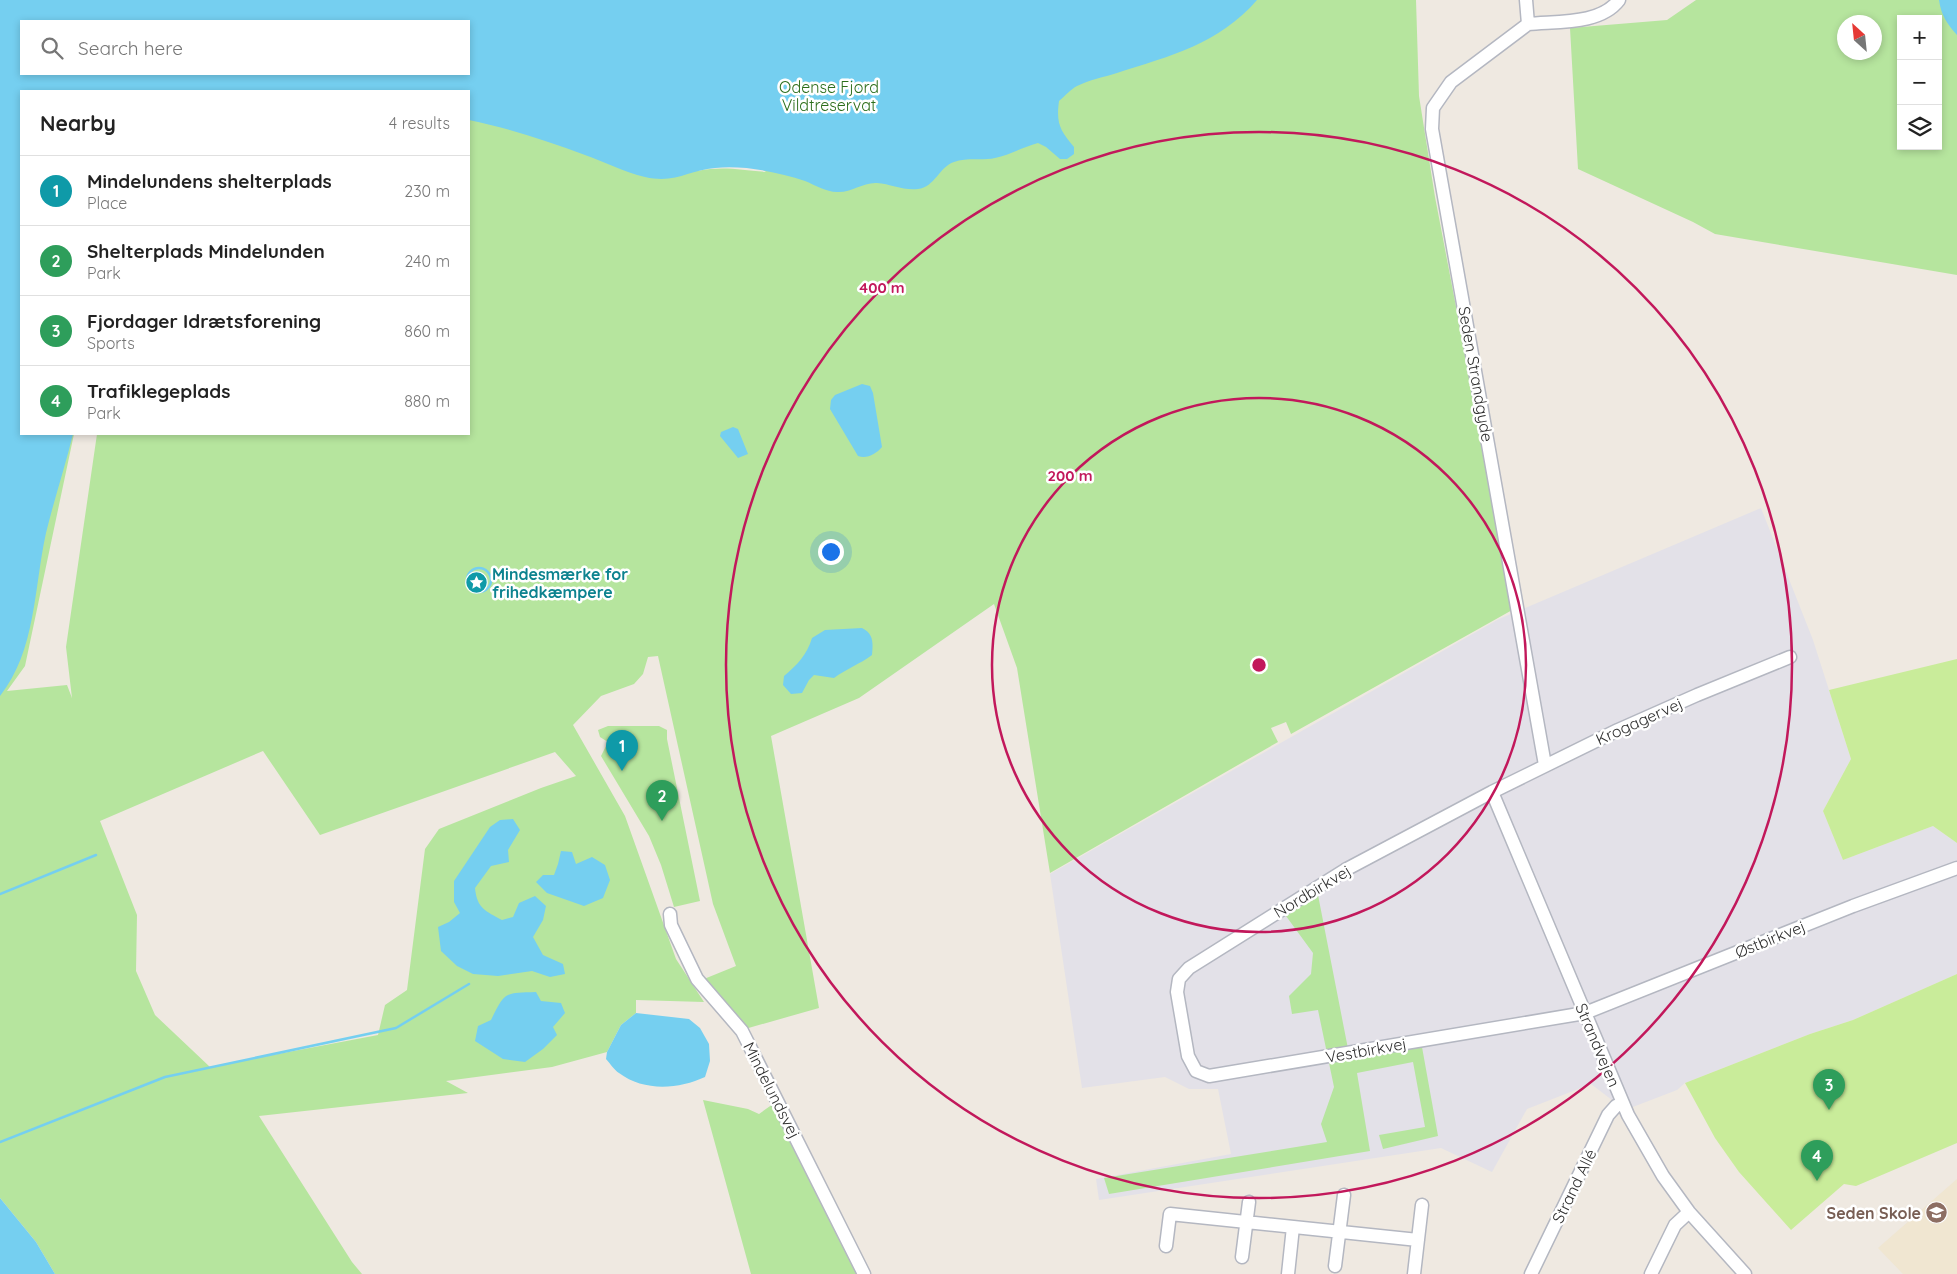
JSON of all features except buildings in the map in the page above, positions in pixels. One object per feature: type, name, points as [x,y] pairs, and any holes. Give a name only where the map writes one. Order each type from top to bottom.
[{"type":"street","points":[[1526,0],[1528,24],[1596,17],[1613,8],[1619,0]]},
{"type":"street","name":"Seden Strandgyde","points":[[1528,24],[1451,82],[1433,108],[1432,129],[1545,766]]},
{"type":"street","name":"Krogagervej","points":[[1492,792],[1618,730],[1696,695],[1790,657]]},
{"type":"street","name":"Strandvejen","points":[[1492,792],[1623,1102],[1643,1143],[1663,1176],[1689,1212],[1745,1274]]},
{"type":"street","name":"Nordbirkvej","points":[[1182,1024],[1177,992],[1178,984],[1179,979],[1189,968],[1344,870],[1492,792]]},
{"type":"street","name":"Østbirkvej","points":[[1585,1013],[1853,906],[1957,868]]},
{"type":"street","name":"Mindelundsvej","points":[[670,914],[672,925],[697,979],[742,1031],[864,1274]]},
{"type":"street","name":"Vestbirkvej","points":[[1182,1024],[1188,1056],[1196,1072],[1209,1076],[1585,1013]]},
{"type":"street","name":"Strand Allé","points":[[1531,1274],[1608,1115],[1616,1106],[1623,1102]]},
{"type":"street","points":[[1335,1266],[1344,1195]]},
{"type":"street","points":[[1242,1257],[1248,1202]]},
{"type":"street","points":[[1414,1274],[1422,1205]]},
{"type":"street","points":[[1651,1274],[1675,1225],[1689,1212]]},
{"type":"street","points":[[1166,1246],[1170,1214],[1418,1240]]},
{"type":"street","points":[[1288,1274],[1293,1227]]},
{"type":"shaded area","points":[[1761,508],[1813,640],[1851,759],[1823,811],[1843,860],[1933,826],[1957,843],[1957,974],[1853,1020],[1810,1034],[1685,1083],[1677,1090],[1625,1110],[1591,1084],[1527,1109],[1492,1172],[1441,1148],[1099,1200],[1096,1179],[1231,1154],[1218,1089],[1189,1089],[1165,1077],[1082,1088],[1050,874],[1499,619]]},
{"type":"shaded area","name":"Seden Skole","points":[[1957,1179],[1957,1274],[1903,1274],[1878,1248]]},
{"type":"green space","points":[[0,0],[1416,0],[1419,96],[1435,197],[1514,609],[1291,734],[1286,722],[1271,728],[1278,742],[1050,873],[1017,668],[994,604],[859,698],[771,736],[819,1008],[745,1029],[704,979],[736,966],[713,904],[658,656],[648,657],[643,674],[634,684],[601,696],[573,725],[625,816],[676,959],[704,1002],[636,1000],[636,1013],[621,1025],[607,1052],[552,1067],[446,1081],[468,1093],[259,1116],[352,1262],[362,1274],[55,1274],[36,1242],[0,1198]],"holes":[[[702,166],[759,167],[766,172],[740,169],[697,171]],[[263,751],[320,835],[555,752],[576,776],[439,829],[425,849],[407,990],[385,1005],[378,1035],[210,1067],[155,1015],[136,971],[137,915],[100,821]]]},
{"type":"green space","points":[[1696,0],[1957,0],[1957,275],[1715,234],[1578,169],[1570,28],[1667,20]]},
{"type":"green space","points":[[1957,659],[1957,843],[1933,826],[1843,860],[1823,811],[1851,759],[1829,690]]},
{"type":"green space","points":[[608,726],[659,726],[667,730],[667,739],[700,901],[674,907],[661,865],[649,836],[601,756],[608,742],[600,737],[598,730]]},
{"type":"green space","points":[[1318,895],[1350,1059],[1422,1047],[1438,1136],[1383,1149],[1379,1135],[1425,1127],[1413,1062],[1357,1073],[1370,1151],[1109,1194],[1104,1178],[1327,1142],[1321,1124],[1334,1087],[1318,1010],[1292,1014],[1289,996],[1311,974],[1313,953],[1286,916]]},
{"type":"green space","points":[[1957,974],[1957,1143],[1856,1186],[1844,1184],[1791,1230],[1739,1172],[1715,1138],[1685,1083],[1810,1034],[1853,1020]]},
{"type":"green space","points":[[703,1100],[748,1109],[759,1114],[773,1104],[858,1274],[751,1274]]},
{"type":"water","name":"Odense Fjord Vildtreservat","points":[[0,0],[1257,0],[1227,28],[1193,47],[1156,61],[1086,82],[1070,91],[1059,101],[1058,109],[1060,126],[1074,147],[1074,154],[1067,159],[1060,159],[1038,143],[995,158],[954,162],[944,168],[929,185],[918,189],[872,183],[847,191],[833,192],[784,175],[761,170],[726,167],[706,169],[674,178],[656,179],[645,177],[542,140],[470,120],[470,90],[20,90],[20,435],[73,435],[46,533],[27,639],[21,659],[12,678],[0,696]]},
{"type":"water","points":[[1939,0],[1957,0],[1957,35],[1945,19]]},
{"type":"water","points":[[862,384],[870,386],[873,393],[882,447],[874,454],[865,457],[858,456],[830,409],[831,400],[835,395]]},
{"type":"water","points":[[733,427],[738,429],[748,454],[738,458],[720,436],[721,432]]},
{"type":"water","points":[[862,628],[871,636],[872,655],[834,678],[814,675],[802,693],[791,694],[783,685],[784,676],[801,659],[812,638],[825,630]]},
{"type":"water","points":[[513,819],[520,830],[508,850],[509,862],[491,866],[475,888],[478,901],[483,908],[502,920],[513,917],[519,903],[535,896],[546,906],[543,920],[533,937],[543,955],[563,964],[565,974],[550,977],[532,971],[498,976],[473,974],[457,966],[441,951],[438,927],[449,922],[460,913],[454,902],[454,881],[490,827],[500,820]]},
{"type":"water","points":[[561,851],[572,852],[576,864],[592,857],[605,865],[610,880],[603,898],[584,906],[547,893],[536,882],[543,875],[554,875]]},
{"type":"water","points":[[536,992],[541,1001],[561,1003],[565,1013],[553,1027],[557,1035],[543,1049],[525,1062],[503,1059],[475,1041],[478,1026],[491,1020],[503,999],[512,994]]},
{"type":"water","points":[[636,1013],[689,1019],[700,1028],[709,1044],[710,1061],[705,1077],[684,1084],[662,1087],[639,1083],[615,1070],[606,1059],[607,1052],[621,1025]]},
{"type":"water","points":[[0,1198],[36,1242],[55,1274],[0,1274]]},
{"type":"waterway","points":[[474,568],[484,568],[491,575],[491,580],[491,585],[484,592],[474,592],[467,585],[467,575],[474,568]]},
{"type":"waterway","points":[[0,894],[96,855]]},
{"type":"waterway","points":[[0,1142],[165,1077],[396,1028],[469,984]]},
{"type":"place","name":"Mindesmærke for frihedkæmpere","points":[[476,583]]},
{"type":"place","name":"Mindelundens shelterplads","points":[[622,771]]},
{"type":"place","name":"Shelterplads Mindelunden","points":[[662,821]]},
{"type":"place","name":"Fjordager Idrætsforening","points":[[1829,1110]]},
{"type":"place","name":"Trafiklegeplads","points":[[1817,1181]]},
{"type":"place","name":"Seden Skole","points":[[1937,1213]]}]
